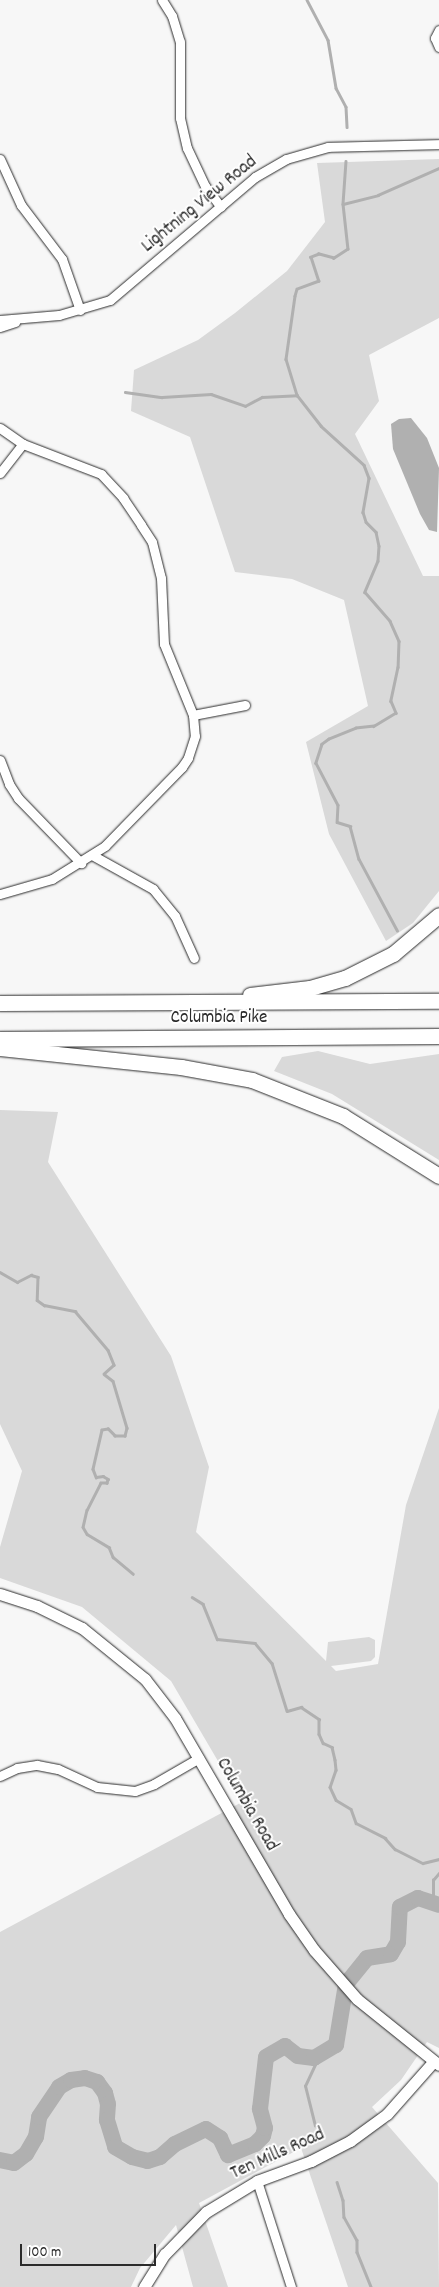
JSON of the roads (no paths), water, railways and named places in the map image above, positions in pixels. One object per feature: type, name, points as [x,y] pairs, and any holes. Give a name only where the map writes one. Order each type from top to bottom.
[{"type":"highway","points":[[173,1004],[329,983],[393,954],[439,915]]},
{"type":"highway","name":"Columbia Pike","points":[[0,1003],[173,1004],[439,1001]]},
{"type":"highway","name":"Columbia Pike","points":[[0,1039],[439,1036]]},
{"type":"highway","points":[[0,1048],[181,1067],[252,1080],[343,1116],[439,1176]]},
{"type":"main road","name":"Columbia Road","points":[[0,1594],[60,1615],[82,1628],[130,1664],[158,1694],[199,1758],[289,1914],[314,1950],[357,1999],[436,2063]]},
{"type":"main road","name":"Ten Mills Road","points":[[144,2287],[182,2234],[213,2207],[257,2181],[311,2161],[369,2128],[436,2063]]},
{"type":"street","points":[[162,0],[172,16],[180,42],[180,118],[187,148],[205,186],[220,207]]},
{"type":"street","points":[[439,30],[435,38],[439,47]]},
{"type":"street","name":"Lightning View Road","points":[[0,320],[22,319],[80,310],[110,300],[125,290],[255,177],[286,159],[307,152],[338,146],[439,144]]},
{"type":"street","points":[[0,159],[21,205],[62,259],[80,310]]},
{"type":"street","name":"Lightning View Road","points":[[0,327],[22,319]]},
{"type":"street","points":[[0,428],[23,444],[100,474],[123,498],[152,542],[162,578],[164,644],[193,715],[195,736],[188,758],[118,834],[81,863],[52,879],[0,894]]},
{"type":"street","points":[[0,473],[23,444]]},
{"type":"street","points":[[193,715],[244,705]]},
{"type":"street","points":[[0,760],[9,784],[18,798],[81,863]]},
{"type":"street","points":[[92,855],[153,889],[175,916],[194,958]]},
{"type":"street","points":[[0,1776],[16,1768],[37,1765],[58,1769],[104,1789],[135,1791],[154,1784],[199,1758]]},
{"type":"street","points":[[257,2181],[290,2287]]},
{"type":"waterway","points":[[307,0],[328,40],[336,88],[346,107],[347,127]]},
{"type":"waterway","points":[[346,161],[343,204],[348,249],[334,258],[319,254],[311,257],[319,281],[297,289],[286,359],[297,395],[321,426],[364,465],[369,478],[363,512],[366,522],[376,532],[379,546],[378,561],[365,592],[390,621],[399,641],[398,667],[391,701],[396,713],[374,726],[356,728],[329,739],[322,744],[316,763],[338,805],[337,822],[350,826],[359,859],[397,930]]},
{"type":"waterway","points":[[343,204],[378,195],[439,168]]},
{"type":"waterway","points":[[125,392],[162,397],[211,394],[245,406],[262,397],[297,395]]},
{"type":"waterway","points":[[0,1272],[17,1282],[31,1275],[38,1277],[37,1300],[44,1305],[75,1311],[108,1350],[114,1365],[104,1374],[113,1381],[127,1428],[125,1436],[115,1436],[108,1429],[102,1430],[93,1469],[96,1477],[103,1476],[108,1479],[107,1483],[101,1483],[87,1510],[83,1527],[87,1534],[109,1547],[113,1557],[133,1574]]},
{"type":"waterway","points":[[192,1597],[203,1604],[217,1639],[255,1643],[272,1663],[287,1711],[301,1707],[319,1719],[319,1734],[323,1743],[332,1747],[335,1760],[336,1770],[330,1787],[336,1800],[351,1809],[356,1823],[385,1838],[395,1849],[423,1863],[439,1859]]},
{"type":"waterway","points":[[433,1902],[433,1880],[439,1873]]},
{"type":"waterway","points":[[0,2160],[14,2163],[26,2154],[36,2137],[39,2117],[59,2087],[71,2080],[85,2078],[97,2082],[105,2093],[108,2104],[107,2120],[115,2147],[132,2157],[148,2161],[160,2157],[175,2144],[206,2129],[220,2138],[228,2155],[255,2144],[263,2136],[265,2128],[260,2109],[266,2057],[285,2046],[298,2056],[314,2058],[336,2045],[346,1984],[367,1958],[391,1954],[398,1942],[400,1907],[418,1898],[439,1905]]},
{"type":"waterway","points":[[315,2126],[305,2086],[319,2056]]},
{"type":"waterway","points":[[337,2182],[343,2200],[344,2217],[357,2240],[357,2252],[371,2287]]}]
